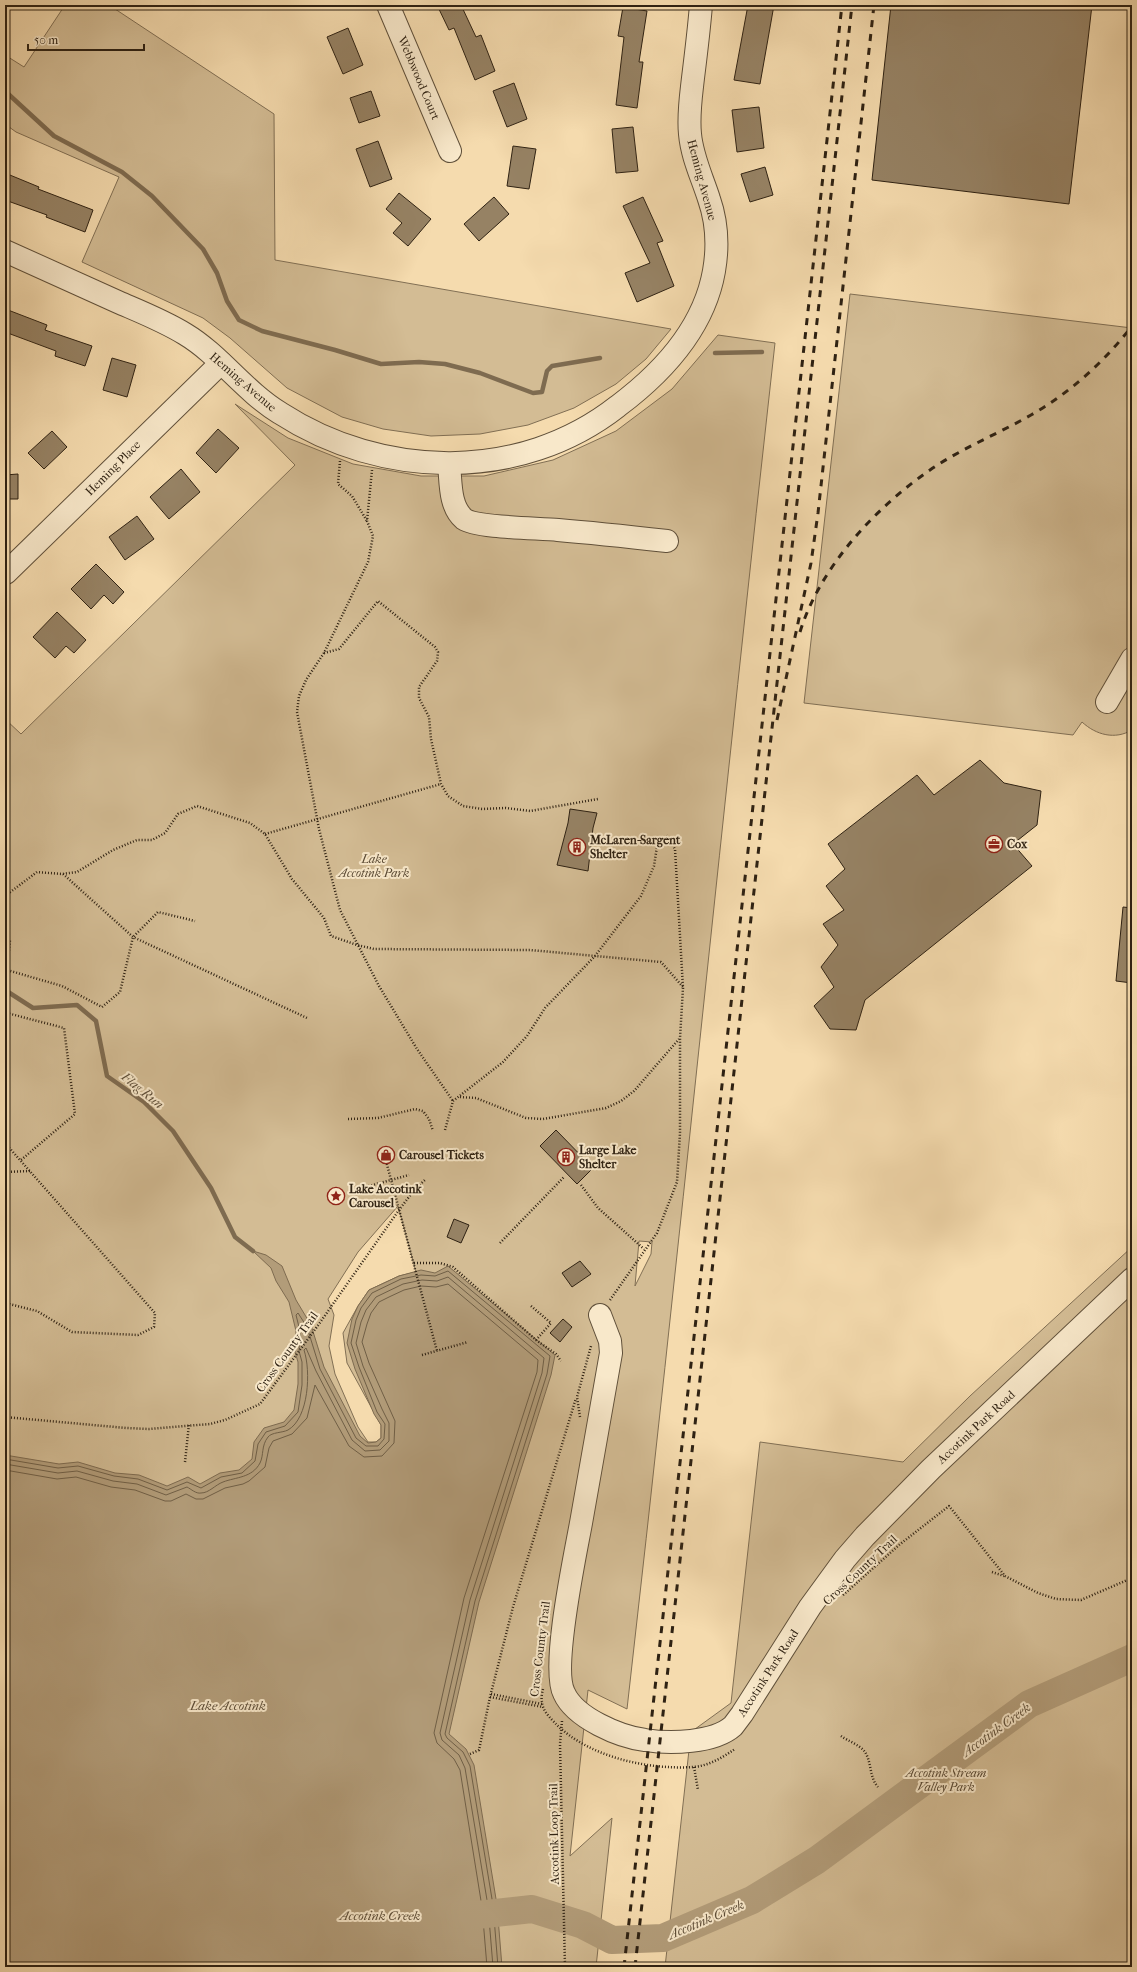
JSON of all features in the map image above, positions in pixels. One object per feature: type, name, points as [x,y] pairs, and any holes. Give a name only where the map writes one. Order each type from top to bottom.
[{"type":"street","name":"Webbwood Court","points":[[388,5],[450,151]]},
{"type":"street","name":"Heming Avenue","points":[[5,251],[173,327],[200,343],[251,391],[278,412],[316,434],[341,444],[375,455],[394,459],[449,464],[497,459],[520,454],[546,445],[591,424],[634,394],[657,373],[689,334],[708,296],[714,272],[717,247],[712,209],[697,168],[690,133],[689,114],[702,5]]},
{"type":"street","name":"Heming Place","points":[[6,573],[220,363]]},
{"type":"street","points":[[449,464],[453,500],[457,511],[465,520],[478,524],[667,541]]},
{"type":"street","points":[[1107,702],[1132,659]]},
{"type":"street","name":"Accotink Park Road","points":[[600,1316],[610,1341],[611,1353],[568,1595],[560,1665],[560,1679],[564,1694],[571,1704],[604,1728],[622,1735],[655,1742],[674,1743],[700,1739],[722,1733],[732,1726],[742,1714],[810,1607],[844,1559],[931,1469],[1132,1279]]},
{"type":"path","points":[[341,444],[338,484],[352,496],[368,522],[373,536],[368,562],[324,653],[306,680],[299,696],[297,712],[317,818],[333,887],[340,910],[357,945],[402,1026],[453,1101]]},
{"type":"path","points":[[368,522],[370,481],[375,455]]},
{"type":"path","points":[[324,653],[339,649],[378,601],[435,647],[438,652],[437,661],[419,687],[419,698],[429,717],[431,739],[442,784],[448,796],[463,806],[482,810],[506,808],[530,811],[598,799]]},
{"type":"path","points":[[265,834],[317,818],[442,784]]},
{"type":"path","points":[[5,896],[37,872],[62,874],[77,872],[113,850],[137,840],[152,840],[165,833],[178,814],[197,806],[250,823],[265,834],[292,879],[324,918],[331,936],[374,949],[530,950],[661,962],[683,988]]},
{"type":"path","points":[[600,1316],[644,1249],[657,1233],[677,1182],[680,1133],[680,1038],[683,988],[675,849],[667,835]]},
{"type":"path","points":[[445,1130],[453,1101],[503,1062],[527,1036],[545,1008],[595,956],[641,896],[654,866],[658,840]]},
{"type":"path","points":[[62,874],[134,937],[307,1018]]},
{"type":"path","points":[[5,938],[10,940],[7,970],[62,986],[102,1007],[120,992],[134,937],[158,912],[195,921]]},
{"type":"path","points":[[5,1010],[7,1013],[64,1028],[75,1114],[21,1160]]},
{"type":"path","points":[[460,1097],[476,1098],[526,1118],[543,1119],[606,1108],[634,1091],[680,1038]]},
{"type":"path","points":[[348,1119],[378,1118],[415,1109],[423,1111],[429,1119],[433,1131]]},
{"type":"path","points":[[5,1143],[155,1313],[154,1327],[138,1335],[72,1332],[37,1311],[5,1303]]},
{"type":"path","points":[[386,1161],[437,1351]]},
{"type":"path","points":[[5,1172],[30,1171]]},
{"type":"path","points":[[351,1191],[409,1175]]},
{"type":"path","points":[[500,1243],[564,1177]]},
{"type":"path","name":"Cross County Trail","points":[[5,1417],[149,1429],[189,1424],[210,1424],[225,1420],[260,1404],[319,1324],[399,1210],[415,1189],[426,1179]]},
{"type":"path","points":[[581,1185],[598,1208],[644,1249]]},
{"type":"path","points":[[414,1263],[440,1263],[453,1267],[536,1340],[556,1354],[561,1361]]},
{"type":"path","points":[[531,1306],[551,1323],[536,1340]]},
{"type":"path","points":[[470,1754],[479,1750],[490,1696],[513,1607],[577,1397],[593,1339]]},
{"type":"path","points":[[422,1355],[468,1342]]},
{"type":"path","points":[[577,1397],[580,1421]]},
{"type":"path","points":[[185,1462],[189,1424]]},
{"type":"path","name":"Cross County Trail","points":[[843,1596],[899,1545],[949,1506],[1005,1576],[1038,1594],[1056,1599],[1081,1600],[1132,1578]]},
{"type":"path","points":[[992,1572],[1005,1576]]},
{"type":"path","name":"Cross County Trail","points":[[543,1688],[542,1704],[551,1719],[561,1729],[595,1750],[617,1758],[658,1765],[694,1767],[720,1759],[739,1746]]},
{"type":"path","points":[[490,1696],[542,1704]]},
{"type":"path","points":[[490,1696],[544,1708]]},
{"type":"path","name":"Accotink Loop Trail","points":[[565,1967],[561,1729],[563,1715],[571,1704]]},
{"type":"path","points":[[841,1736],[865,1752],[872,1778],[878,1787]]},
{"type":"path","points":[[694,1767],[698,1790]]},
{"type":"green space","points":[[65,5],[109,5],[274,114],[275,260],[671,329],[646,359],[616,384],[574,408],[528,425],[480,434],[431,436],[383,429],[342,417],[287,388],[230,338],[203,318],[82,262],[119,177],[16,132],[5,124],[5,55],[24,67]]},
{"type":"green space","points":[[850,294],[1132,328],[1132,730],[1119,735],[1106,735],[1093,730],[1082,722],[1073,735],[804,703]]},
{"type":"green space","name":"Lake Accotink Park","points":[[718,335],[775,343],[627,1709],[588,1690],[570,1856],[612,1818],[596,1967],[5,1967],[5,719],[21,734],[295,465],[235,404],[288,438],[353,464],[421,476],[484,476],[553,460],[616,431],[672,389]],"holes":[[[398,1206],[416,1272],[399,1276],[369,1290],[343,1333],[347,1363],[381,1425],[381,1438],[376,1442],[368,1442],[358,1427],[335,1374],[329,1346],[334,1315],[328,1299],[358,1252]],[[639,1241],[652,1242],[651,1254],[635,1286]]]},
{"type":"green space","name":"Accotink Stream Valley Park","points":[[1132,1247],[1132,1967],[665,1967],[691,1732],[731,1703],[760,1442],[903,1462],[970,1396]]},
{"type":"water","name":"Lake Accotink","points":[[253,1251],[266,1255],[282,1266],[296,1300],[311,1325],[324,1367],[360,1436],[368,1443],[376,1442],[381,1438],[381,1425],[374,1414],[355,1369],[347,1343],[352,1319],[358,1306],[369,1290],[399,1276],[421,1270],[435,1273],[448,1266],[555,1355],[551,1375],[479,1602],[449,1734],[466,1749],[474,1765],[497,1905],[502,1967],[5,1967],[5,1455],[59,1464],[78,1462],[115,1473],[139,1475],[167,1486],[188,1477],[200,1484],[220,1473],[239,1470],[252,1459],[254,1442],[264,1428],[284,1422],[294,1410],[298,1384],[298,1362],[295,1352],[296,1331],[289,1302],[276,1281],[271,1268]]},
{"type":"building","points":[[437,5],[461,5],[476,37],[481,35],[495,71],[475,80],[454,28],[449,30]]},
{"type":"building","points":[[748,5],[774,5],[760,84],[734,80]]},
{"type":"building","points":[[891,5],[1092,5],[1069,204],[872,180]]},
{"type":"building","points":[[623,7],[647,11],[639,62],[643,62],[637,108],[616,105],[624,37],[618,36]]},
{"type":"building","points":[[348,28],[363,65],[343,74],[327,37]]},
{"type":"building","points":[[514,83],[527,119],[507,127],[493,91]]},
{"type":"building","points":[[371,91],[380,116],[359,123],[350,98]]},
{"type":"building","points":[[759,107],[764,148],[737,152],[732,110]]},
{"type":"building","points":[[633,127],[638,171],[616,173],[612,129]]},
{"type":"building","points":[[378,141],[392,179],[370,187],[356,149]]},
{"type":"building","points":[[513,146],[536,149],[529,189],[507,186]]},
{"type":"building","points":[[765,167],[773,195],[750,202],[741,174]]},
{"type":"building","points":[[5,173],[39,187],[38,189],[93,210],[85,232],[46,217],[47,215],[5,200]]},
{"type":"building","points":[[399,193],[431,219],[408,246],[393,233],[402,223],[386,209]]},
{"type":"building","points":[[494,197],[509,214],[479,241],[464,224]]},
{"type":"building","points":[[643,197],[663,241],[657,243],[674,286],[637,302],[625,273],[650,263],[623,206]]},
{"type":"building","points":[[8,310],[47,325],[45,330],[92,346],[85,366],[55,356],[56,351],[5,332],[5,316]]},
{"type":"building","points":[[112,358],[136,365],[127,397],[103,390]]},
{"type":"building","points":[[218,429],[239,448],[216,473],[196,453]]},
{"type":"building","points":[[52,431],[67,447],[44,469],[28,453]]},
{"type":"building","points":[[181,469],[200,492],[169,519],[150,497]]},
{"type":"building","points":[[18,474],[18,499],[5,499],[5,475]]},
{"type":"building","points":[[137,516],[154,539],[125,560],[109,537]]},
{"type":"building","points":[[96,564],[124,592],[113,604],[104,595],[91,609],[71,589]]},
{"type":"building","points":[[57,612],[86,640],[74,653],[66,646],[55,658],[33,637]]},
{"type":"building","points":[[980,760],[1004,783],[1041,791],[1037,825],[1013,844],[1032,866],[865,1000],[856,1030],[830,1029],[814,1006],[834,987],[821,967],[838,945],[823,924],[844,910],[826,886],[845,869],[828,844],[917,775],[934,795]]},
{"type":"building","name":"McLaren-Sargent Shelter","points":[[570,809],[597,813],[593,828],[588,871],[557,865],[568,823]]},
{"type":"building","points":[[1123,907],[1132,908],[1132,983],[1116,981]]},
{"type":"building","name":"Large Lake Shelter","points":[[556,1130],[593,1168],[577,1184],[540,1146]]},
{"type":"building","points":[[454,1219],[469,1225],[461,1243],[447,1237]]},
{"type":"building","points":[[580,1261],[591,1274],[572,1287],[562,1273]]},
{"type":"building","points":[[563,1319],[572,1327],[560,1342],[550,1333]]},
{"type":"waterway","points":[[5,91],[54,136],[122,172],[152,196],[203,249],[217,273],[227,301],[239,320],[262,331],[381,364],[419,362],[445,364],[480,373],[533,393],[542,392],[547,371],[552,366],[600,358]]},
{"type":"waterway","points":[[715,353],[762,352]]},
{"type":"waterway","name":"Flag Run","points":[[5,990],[33,1008],[77,1005],[96,1021],[107,1076],[144,1102],[173,1131],[211,1188],[235,1237],[253,1251]]},
{"type":"waterway","name":"Accotink Creek","points":[[459,1915],[477,1915],[532,1909],[583,1925],[612,1940],[663,1938],[752,1900],[817,1860],[1029,1704],[1132,1658]]},
{"type":"railway","points":[[624,1967],[842,5]]},
{"type":"railway","points":[[635,1967],[852,5]]},
{"type":"railway","points":[[777,720],[811,563],[818,513],[874,5]]},
{"type":"railway","points":[[800,632],[809,608],[835,562],[852,541],[889,502],[909,485],[942,462],[1006,429],[1046,406],[1060,396],[1098,364],[1132,326]]},
{"type":"place","name":"Cox","points":[[994,844]]},
{"type":"place","name":"McLaren-Sargent Shelter","points":[[577,847]]},
{"type":"place","name":"Carousel Tickets","points":[[386,1155]]},
{"type":"place","name":"Large Lake Shelter","points":[[566,1157]]},
{"type":"place","name":"Lake Accotink Carousel","points":[[336,1196]]}]
